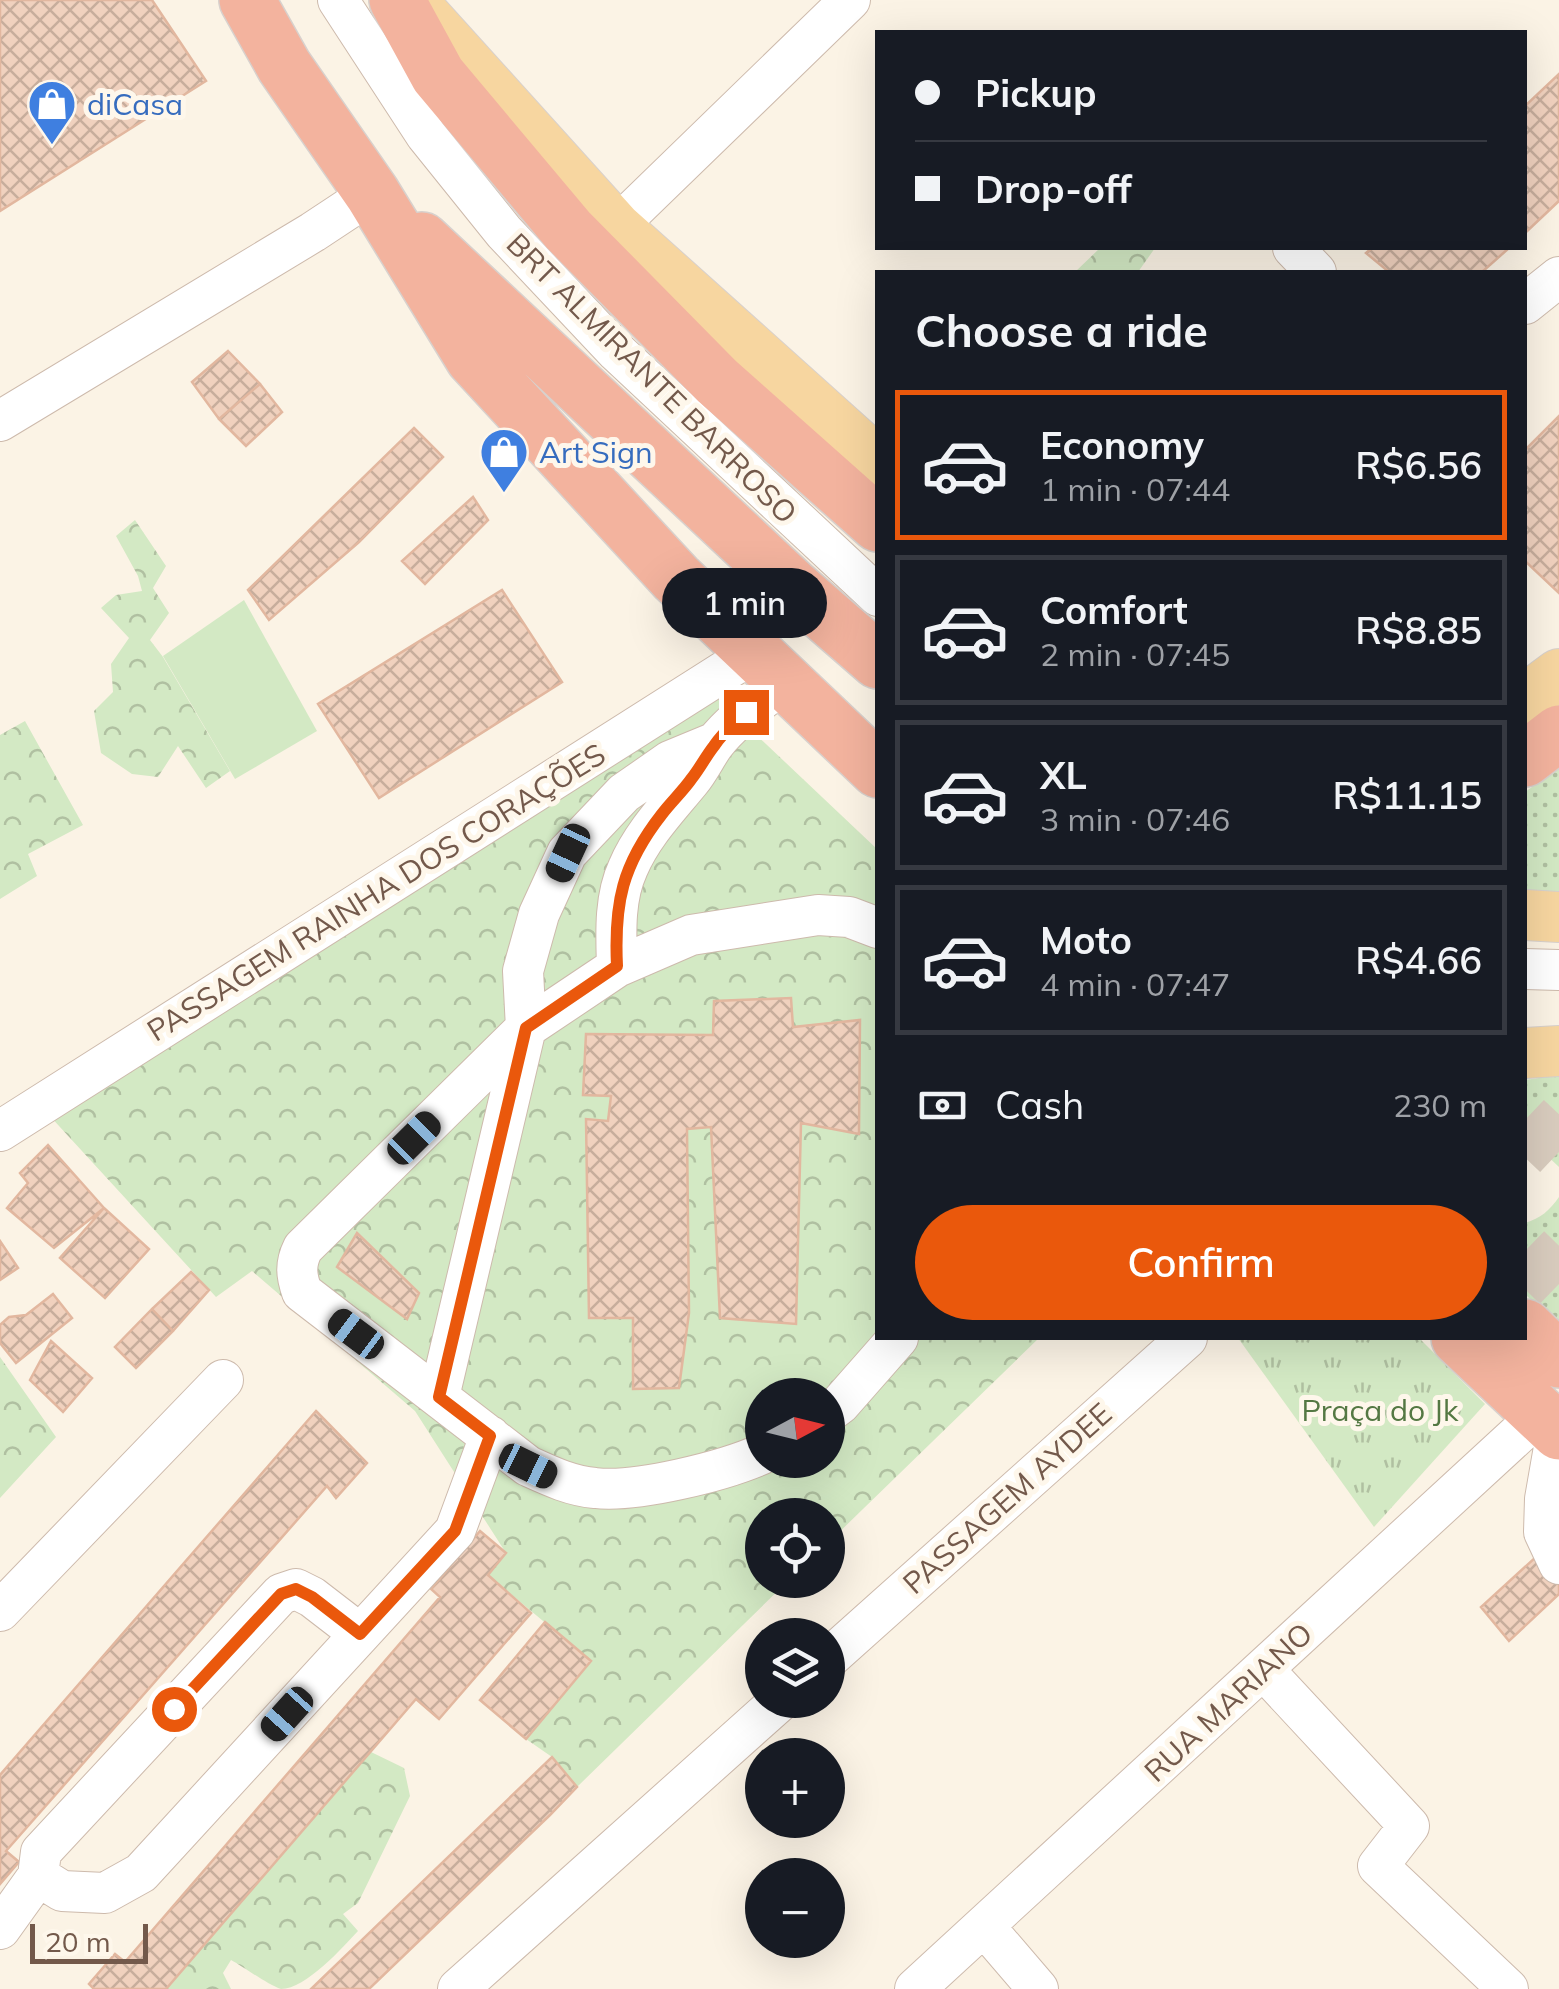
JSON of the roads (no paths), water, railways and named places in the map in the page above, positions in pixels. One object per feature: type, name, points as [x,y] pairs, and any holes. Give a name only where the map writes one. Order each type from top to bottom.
[{"type":"highway","points":[[246,0],[284,66],[372,193],[473,358],[676,578],[875,767]]},
{"type":"highway","points":[[397,0],[438,76],[568,230],[717,381],[875,521]]},
{"type":"highway","points":[[372,193],[794,588],[875,658]]},
{"type":"highway","points":[[1527,757],[1559,733]]},
{"type":"highway","points":[[1527,1329],[1559,1360]]},
{"type":"highway","points":[[1462,1340],[1552,1425]]},
{"type":"main road","points":[[411,0],[616,227],[875,459]]},
{"type":"main road","points":[[1527,698],[1559,674]]},
{"type":"main road","points":[[1527,916],[1559,917]]},
{"type":"main road","points":[[1527,1053],[1559,1051]]},
{"type":"street","name":"BRT ALMIRANTE BARROSO","points":[[338,0],[426,136],[504,232],[617,352],[875,593]]},
{"type":"street","points":[[616,227],[850,0]]},
{"type":"street","points":[[0,421],[372,193]]},
{"type":"street","points":[[1295,250],[1314,270]]},
{"type":"street","points":[[1527,302],[1559,277]]},
{"type":"street","points":[[617,966],[619,898],[626,870],[643,840],[693,778],[716,742],[746,712],[769,667]]},
{"type":"street","name":"PASSAGEM RAINHA DOS CORAÇÕES","points":[[0,1132],[769,667]]},
{"type":"street","points":[[439,1397],[526,1028],[522,972],[539,914],[568,853],[624,794],[670,760],[716,742]]},
{"type":"street","points":[[745,1460],[639,1486],[596,1488],[558,1480],[528,1466],[302,1292],[296,1277],[297,1260],[304,1248],[526,1028],[617,966],[691,936],[818,915],[849,917],[875,927]]},
{"type":"street","points":[[1527,968],[1559,970]]},
{"type":"street","points":[[845,1398],[896,1340]]},
{"type":"street","name":"PASSAGEM AYDEE","points":[[845,1644],[1185,1340]]},
{"type":"street","points":[[0,1611],[223,1380]]},
{"type":"street","points":[[1552,1425],[1544,1532],[1559,1564]]},
{"type":"street","name":"RUA MARIANO","points":[[915,1989],[1263,1669],[1552,1425]]},
{"type":"street","points":[[38,1876],[62,1891],[105,1893],[141,1873],[455,1531],[490,1436]]},
{"type":"street","points":[[0,1929],[38,1876],[41,1852],[281,1594],[296,1589],[312,1597],[360,1634]]},
{"type":"street","points":[[1263,1669],[1409,1826],[1378,1866],[1508,1989]]},
{"type":"street","points":[[458,1989],[762,1718]]},
{"type":"street","points":[[984,1926],[1038,1989]]},
{"type":"tunnel","points":[[1527,1122],[1559,1152]]},
{"type":"tunnel","points":[[1527,1253],[1559,1284]]},
{"type":"place","name":"diCasa","points":[[52,146]]},
{"type":"place","name":"Art Sign","points":[[504,494]]},
{"type":"park label","name":"Praça do Jk","points":[[1380,1410]]}]
